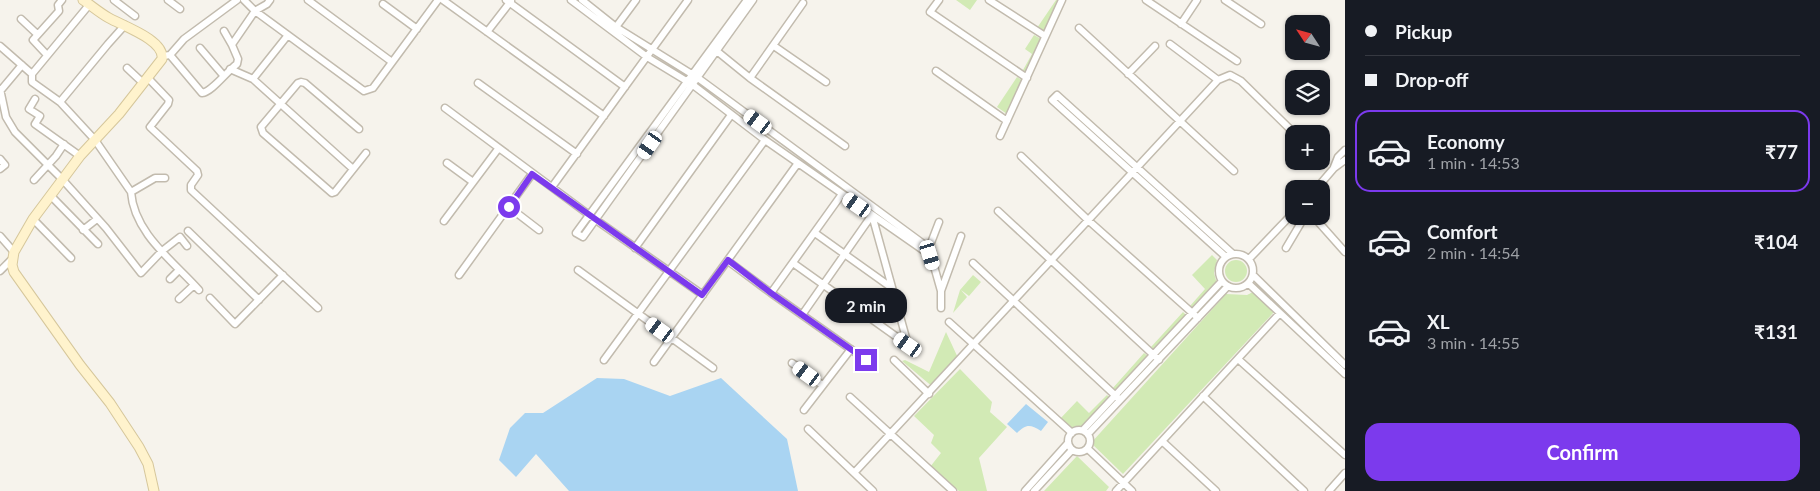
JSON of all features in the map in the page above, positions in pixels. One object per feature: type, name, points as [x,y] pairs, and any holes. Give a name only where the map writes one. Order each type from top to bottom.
[{"type":"main road","points":[[86,2],[109,18],[125,25],[158,46],[166,55],[119,114],[80,156],[33,219],[13,256],[14,272],[80,365],[110,403],[139,447],[148,464],[154,491]]},
{"type":"street","points":[[46,55],[33,41],[37,34],[59,11],[58,5],[62,0]]},
{"type":"street","points":[[114,0],[135,16]]},
{"type":"street","points":[[168,0],[180,9]]},
{"type":"street","points":[[224,31],[232,45],[238,62],[207,92],[202,94],[166,55],[184,39],[237,0]]},
{"type":"street","points":[[244,0],[255,11],[364,91],[373,88],[438,0]]},
{"type":"street","points":[[232,45],[255,11],[270,0]]},
{"type":"street","points":[[308,0],[392,62]]},
{"type":"street","points":[[443,0],[604,116]]},
{"type":"street","points":[[571,0],[647,56],[691,83],[765,140],[872,215],[930,252]]},
{"type":"street","points":[[584,0],[616,27],[696,77],[930,252]]},
{"type":"street","points":[[616,27],[636,0]]},
{"type":"street","points":[[552,187],[688,0]]},
{"type":"street","points":[[696,77],[747,0]]},
{"type":"street","points":[[691,83],[583,237],[576,233],[691,83],[718,52],[753,0]]},
{"type":"street","points":[[939,0],[930,12],[1027,78]]},
{"type":"street","points":[[989,0],[1045,36]]},
{"type":"street","points":[[1000,136],[1062,0]]},
{"type":"street","points":[[1146,0],[1237,61]]},
{"type":"street","points":[[1181,24],[1197,0]]},
{"type":"street","points":[[1225,0],[1261,24]]},
{"type":"street","points":[[487,32],[509,1],[625,87]]},
{"type":"street","points":[[86,2],[32,74],[32,82],[60,102],[94,140],[131,192],[132,205],[142,227],[196,288],[179,299]]},
{"type":"street","points":[[750,78],[803,3]]},
{"type":"street","points":[[383,4],[417,29]]},
{"type":"street","points":[[21,19],[37,34]]},
{"type":"street","points":[[60,102],[125,25]]},
{"type":"street","points":[[1079,28],[1234,171]]},
{"type":"street","points":[[253,79],[288,35]]},
{"type":"street","points":[[1170,44],[1218,80]]},
{"type":"street","points":[[0,46],[32,74]]},
{"type":"street","points":[[774,46],[826,82]]},
{"type":"street","points":[[1128,74],[1155,46]]},
{"type":"street","points":[[200,48],[224,75]]},
{"type":"street","points":[[718,52],[750,78],[845,146]]},
{"type":"street","points":[[22,65],[1,90],[3,119],[48,164],[106,228],[141,273],[162,251],[180,237],[188,246]]},
{"type":"street","points":[[127,68],[169,100],[150,127],[197,171],[198,175],[191,185],[191,190],[318,308]]},
{"type":"street","points":[[230,69],[253,79],[352,170]]},
{"type":"street","points":[[936,70],[1007,121]]},
{"type":"street","points":[[854,473],[1218,80],[1230,75],[1236,78],[1286,125]]},
{"type":"street","points":[[359,129],[305,83],[298,83],[261,127],[261,130],[332,193],[335,192],[366,153]]},
{"type":"street","points":[[478,83],[577,154]]},
{"type":"street","points":[[1226,257],[1135,171],[1057,95],[1052,100],[1135,171],[1233,254]]},
{"type":"street","points":[[35,99],[29,109],[40,116],[35,124],[80,156]]},
{"type":"street","points":[[445,108],[532,174],[702,295]]},
{"type":"street","points":[[636,248],[731,115]]},
{"type":"street","points":[[604,360],[765,140]]},
{"type":"street","points":[[34,180],[64,144]]},
{"type":"street","points":[[444,221],[498,149]]},
{"type":"street","points":[[1334,168],[1338,157],[1345,150]]},
{"type":"street","points":[[1021,156],[1089,221],[1195,315]]},
{"type":"street","points":[[0,159],[5,165],[0,169]]},
{"type":"street","points":[[1324,180],[1334,168],[1345,160]]},
{"type":"street","points":[[448,163],[473,182]]},
{"type":"street","points":[[654,362],[798,163]]},
{"type":"street","points":[[459,275],[532,174]]},
{"type":"street","points":[[131,192],[155,178],[165,178]]},
{"type":"street","points":[[771,293],[842,194]]},
{"type":"street","points":[[51,196],[98,244]]},
{"type":"street","points":[[509,207],[539,230]]},
{"type":"street","points":[[998,212],[1156,357]]},
{"type":"street","points":[[802,314],[872,215]]},
{"type":"street","points":[[793,263],[908,345],[872,215]]},
{"type":"street","points":[[33,219],[71,258]]},
{"type":"street","points":[[83,230],[96,219]]},
{"type":"street","points":[[1249,259],[1285,221]]},
{"type":"street","points":[[939,222],[930,252],[941,291],[941,308]]},
{"type":"street","points":[[1286,248],[1300,225]]},
{"type":"street","points":[[1321,225],[1345,252]]},
{"type":"street","points":[[188,232],[259,300]]},
{"type":"street","points":[[815,233],[892,288]]},
{"type":"street","points":[[0,236],[13,256],[0,271]]},
{"type":"street","points":[[941,291],[961,236]]},
{"type":"street","points":[[1233,254],[1244,255],[1249,259],[1252,263],[1253,275],[1248,283],[1242,287],[1235,288],[1228,286],[1222,281],[1219,273],[1220,264],[1226,257],[1233,254]]},
{"type":"street","points":[[728,260],[866,360]]},
{"type":"street","points":[[973,262],[1118,398]]},
{"type":"street","points":[[170,280],[179,270]]},
{"type":"street","points":[[578,270],[713,368]]},
{"type":"street","points":[[210,298],[235,324],[283,275]]},
{"type":"street","points":[[1253,275],[1345,365]]},
{"type":"street","points":[[1086,432],[1195,315],[1222,281]]},
{"type":"street","points":[[1248,283],[1345,374]]},
{"type":"street","points":[[1195,315],[1228,286]]},
{"type":"street","points":[[1116,491],[1280,313]]},
{"type":"street","points":[[949,322],[1072,433]]},
{"type":"street","points":[[804,410],[851,349]]},
{"type":"street","points":[[1238,358],[1345,456]]},
{"type":"street","points":[[894,360],[929,394]]},
{"type":"street","points":[[792,363],[822,385]]},
{"type":"street","points":[[850,396],[953,491]]},
{"type":"street","points":[[1203,396],[1304,491]]},
{"type":"street","points":[[808,429],[874,491]]},
{"type":"street","points":[[1077,430],[1086,432],[1090,444],[1088,449],[1080,453],[1072,450],[1068,444],[1068,438],[1077,430]]},
{"type":"street","points":[[1162,441],[1216,491]]},
{"type":"street","points":[[1024,491],[1068,444]]},
{"type":"street","points":[[1088,449],[1132,491]]},
{"type":"street","points":[[1034,491],[1072,450]]},
{"type":"street","points":[[1329,491],[1345,473]]},
{"type":"green space","points":[[956,0],[977,0],[970,10]]},
{"type":"green space","points":[[1056,0],[1060,0],[1045,33],[1037,28]]},
{"type":"green space","points":[[1034,35],[1041,39],[1026,73],[1023,70],[1032,54],[1025,49]]},
{"type":"green space","points":[[1017,77],[1023,81],[1007,114],[997,107]]},
{"type":"green space","points":[[1212,255],[1217,260],[1214,273],[1217,284],[1193,310],[1190,306],[1205,289],[1192,275]]},
{"type":"green space","points":[[1236,260],[1244,263],[1247,271],[1244,279],[1236,282],[1228,279],[1225,271],[1228,263]]},
{"type":"green space","points":[[973,275],[981,282],[969,296],[961,290],[967,297],[953,313],[960,290]]},
{"type":"green space","points":[[1253,292],[1274,312],[1123,474],[1091,443],[1226,294],[1247,295]]},
{"type":"green space","points":[[1183,312],[1187,316],[1155,351],[1151,347]]},
{"type":"green space","points":[[946,332],[959,360],[934,388],[902,361],[905,360],[929,372]]},
{"type":"green space","points":[[1144,353],[1149,357],[1116,393],[1112,389]]},
{"type":"green space","points":[[960,369],[992,402],[990,412],[1007,427],[979,458],[987,491],[959,491],[930,467],[941,453],[931,443],[934,435],[914,416]]},
{"type":"green space","points":[[1107,395],[1110,398],[1085,425],[1070,428],[1059,420],[1077,401],[1089,413]]},
{"type":"green space","points":[[1077,456],[1109,487],[1106,491],[1044,491]]},
{"type":"water","points":[[597,378],[624,379],[670,396],[721,378],[787,439],[798,491],[569,491],[536,454],[516,477],[499,460],[510,428],[525,413],[543,413]]},
{"type":"water","points":[[1026,404],[1048,422],[1041,431],[1028,426],[1017,433],[1007,424]]},
{"type":"route","points":[[509,207],[532,174],[702,295],[728,260],[866,360]]}]
